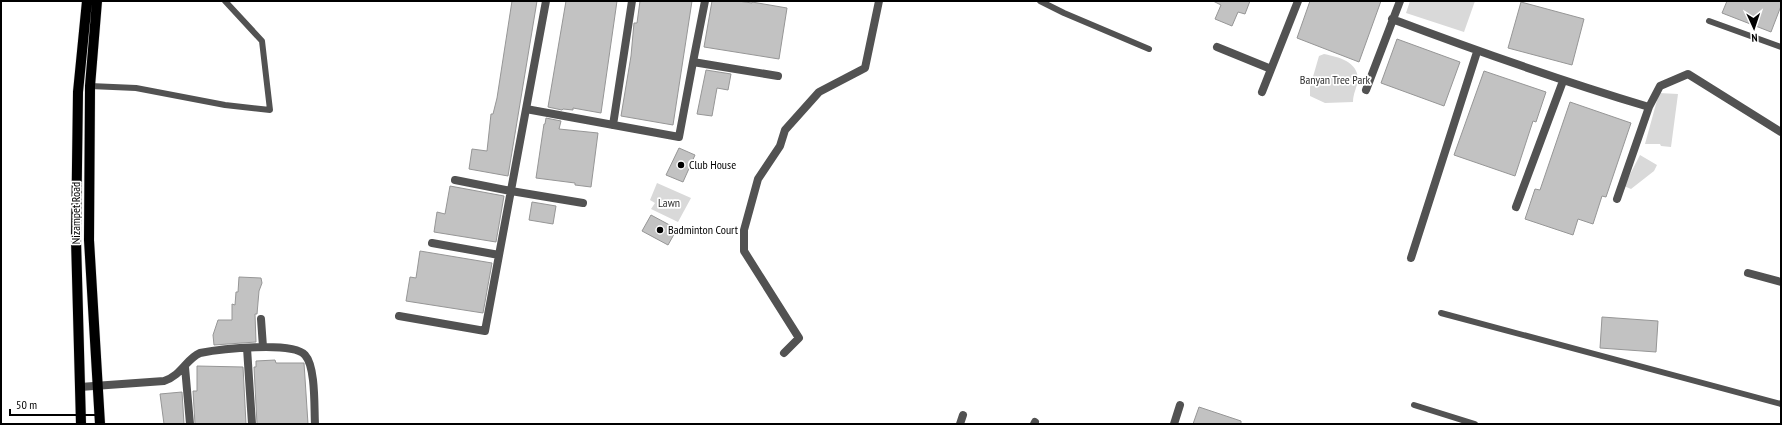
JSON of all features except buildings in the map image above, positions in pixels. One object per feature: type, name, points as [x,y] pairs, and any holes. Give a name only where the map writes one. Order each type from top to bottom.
[{"type":"main road","name":"Nizampet Road","points":[[81,424],[76,238],[78,92],[87,1]]},
{"type":"main road","name":"Nizampet Road","points":[[96,1],[90,86],[89,240],[100,424]]},
{"type":"street","points":[[399,316],[485,331],[546,1]]},
{"type":"street","points":[[614,125],[632,1]]},
{"type":"street","points":[[526,109],[679,137],[704,1]]},
{"type":"street","points":[[784,353],[799,338],[744,251],[744,230],[758,179],[780,146],[785,130],[819,92],[864,68],[879,1]]},
{"type":"street","points":[[1262,92],[1298,1]]},
{"type":"street","points":[[1366,90],[1400,1]]},
{"type":"street","points":[[1392,19],[1478,52],[1563,81],[1649,107]]},
{"type":"street","points":[[1217,47],[1271,69]]},
{"type":"street","points":[[1411,258],[1478,52]]},
{"type":"street","points":[[694,62],[778,76]]},
{"type":"street","points":[[1617,199],[1649,107],[1660,86],[1688,74],[1781,132]]},
{"type":"street","points":[[1516,206],[1563,81]]},
{"type":"street","points":[[455,180],[583,203]]},
{"type":"street","points":[[432,244],[499,255]]},
{"type":"street","points":[[1748,273],[1781,282]]},
{"type":"street","points":[[260,319],[263,347]]},
{"type":"street","points":[[80,387],[164,381],[173,378],[185,368],[195,355],[200,353],[278,346],[298,351],[306,355],[312,369],[315,424]]},
{"type":"street","points":[[247,348],[252,424]]},
{"type":"street","points":[[185,368],[190,424]]},
{"type":"street","points":[[1174,424],[1180,405]]},
{"type":"street","points":[[960,424],[963,415]]},
{"type":"lane","points":[[90,86],[136,88],[225,105],[270,110],[262,41],[225,1]]},
{"type":"lane","points":[[1040,1],[1064,13],[1149,49]]},
{"type":"lane","points":[[1709,21],[1781,47]]},
{"type":"lane","points":[[1441,313],[1781,404]]},
{"type":"lane","points":[[1414,405],[1475,424]]},
{"type":"green space","points":[[1410,1],[1475,1],[1464,32],[1406,13]]},
{"type":"green space","name":"Banyan Tree Park","points":[[1324,54],[1346,61],[1355,68],[1358,80],[1353,102],[1325,103],[1310,96],[1310,87],[1319,56]]},
{"type":"green space","points":[[1659,93],[1678,94],[1671,147],[1661,146],[1660,144],[1645,144]]},
{"type":"green space","points":[[1640,155],[1657,165],[1654,171],[1631,189],[1624,186]]},
{"type":"green space","name":"Lawn","points":[[657,183],[691,198],[678,222],[651,209],[655,203],[650,200]]},
{"type":"place","name":"Club House","points":[[681,165]]},
{"type":"place","name":"Badminton Court","points":[[660,230]]}]
